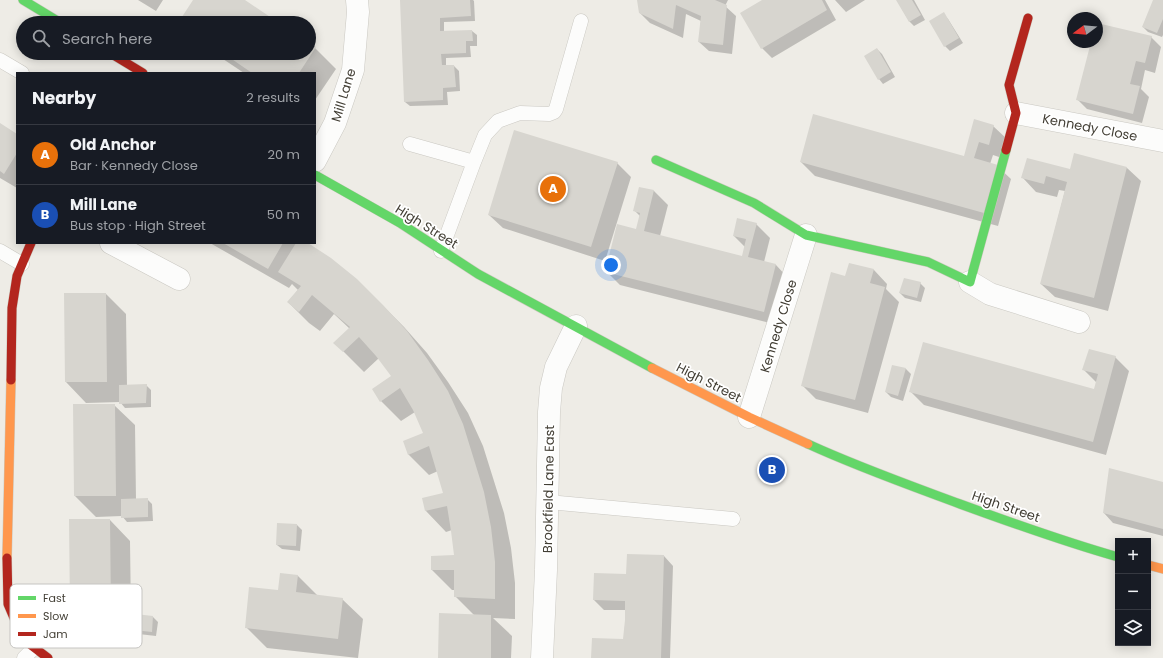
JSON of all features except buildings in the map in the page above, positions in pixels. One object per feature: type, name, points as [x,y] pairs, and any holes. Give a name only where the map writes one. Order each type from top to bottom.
[{"type":"street","points":[[23,0],[49,16]]},
{"type":"street","name":"Mill Lane","points":[[316,159],[335,123],[353,70],[358,12],[357,0]]},
{"type":"street","points":[[970,282],[1016,113],[1008,85],[1028,18]]},
{"type":"street","points":[[121,60],[140,72]]},
{"type":"street","name":"Kennedy Close","points":[[1016,113],[1163,141]]},
{"type":"street","points":[[656,160],[754,203],[806,235],[928,262],[970,282],[990,294],[1079,322]]},
{"type":"street","name":"High Street","points":[[316,176],[400,223],[478,274],[648,366],[749,416],[834,456],[878,474],[994,516],[1115,556]]},
{"type":"street","name":"Kennedy Close","points":[[749,416],[806,235]]},
{"type":"street","points":[[10,609],[8,604],[7,572],[12,308],[17,276],[31,244]]},
{"type":"street","points":[[113,244],[179,279]]},
{"type":"street","name":"Brookfield Lane East","points":[[542,658],[551,388],[556,367],[576,326]]},
{"type":"street","points":[[1151,566],[1163,569]]},
{"type":"street","points":[[34,648],[48,658]]},
{"type":"lane","points":[[441,250],[485,135],[498,122],[520,112],[549,114],[554,112],[556,109],[581,21]]},
{"type":"lane","points":[[0,60],[20,72]]},
{"type":"lane","points":[[410,144],[474,162]]},
{"type":"lane","points":[[0,251],[22,264]]},
{"type":"lane","points":[[548,502],[732,519]]},
{"type":"lane","points":[[24,658],[34,648]]},
{"type":"traffic: fast","points":[[23,0],[49,16]]},
{"type":"traffic: fast","points":[[656,160],[754,203],[806,235],[928,262],[970,282],[1006,150]]},
{"type":"traffic: fast","points":[[316,176],[400,223],[478,274],[652,368]]},
{"type":"traffic: fast","points":[[808,444],[865,468],[960,504],[1058,539],[1115,556]]},
{"type":"traffic: slow","points":[[652,368],[749,417],[808,444]]},
{"type":"traffic: slow","points":[[7,558],[11,380]]},
{"type":"traffic: slow","points":[[1151,566],[1163,569]]},
{"type":"traffic: jam","points":[[1006,150],[1016,113],[1009,85],[1028,18]]},
{"type":"traffic: jam","points":[[122,60],[141,72]]},
{"type":"traffic: jam","points":[[11,380],[12,308],[17,276],[31,244]]},
{"type":"traffic: jam","points":[[7,558],[8,604],[10,609]]},
{"type":"traffic: jam","points":[[35,648],[48,658]]},
{"type":"place","name":"Old Anchor","points":[[553,189]]},
{"type":"place","name":"Mill Lane","points":[[772,470]]}]
